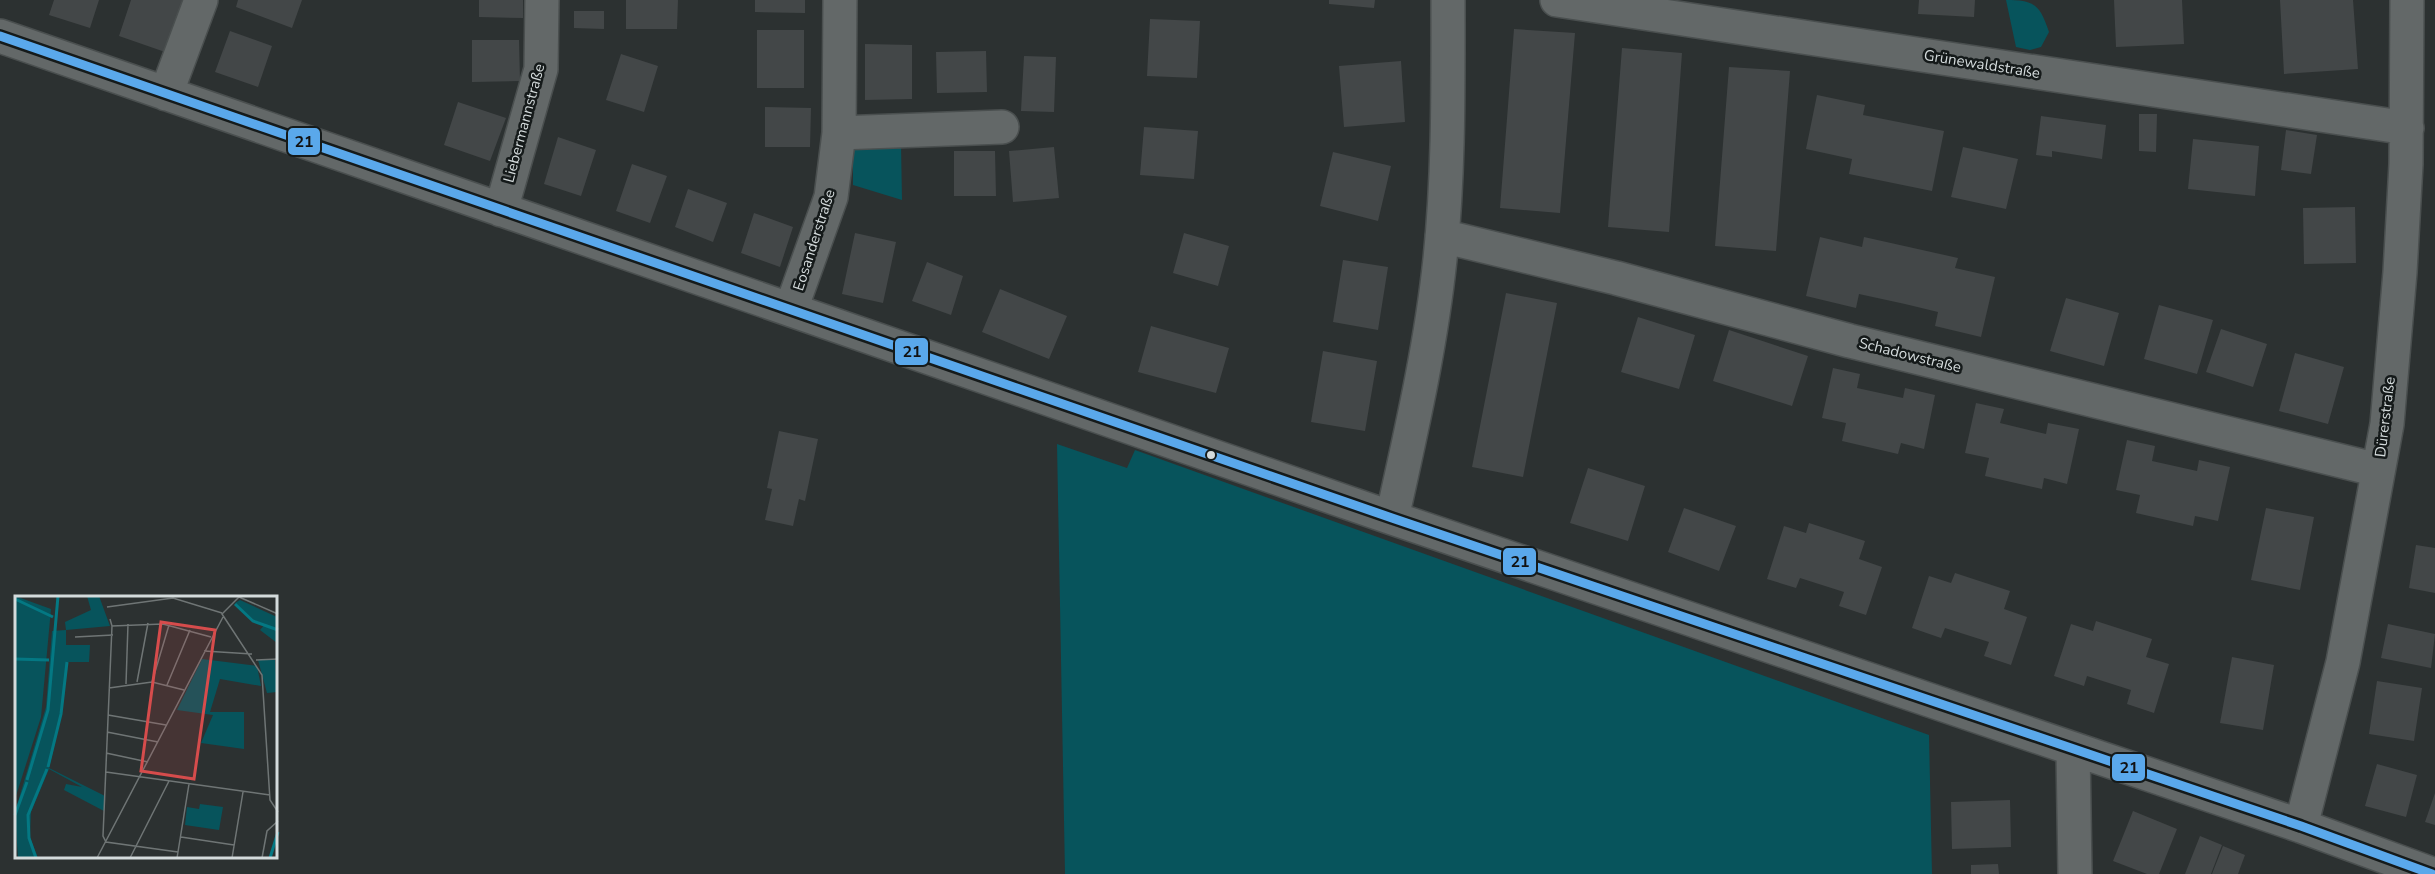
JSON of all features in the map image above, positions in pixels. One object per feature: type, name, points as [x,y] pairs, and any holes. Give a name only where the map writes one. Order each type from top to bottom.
[{"type":"street","points":[[166,94],[201,0]]},
{"type":"street","name":"Liebermannstraße","points":[[501,210],[541,69],[542,0]]},
{"type":"street","name":"Eosanderstraße","points":[[791,309],[831,197],[839,133],[840,0]]},
{"type":"street","points":[[1392,518],[1428,353],[1442,236],[1447,157],[1448,0]]},
{"type":"street","name":"Grünewaldstraße","points":[[1557,0],[2407,128]]},
{"type":"street","name":"Dürerstraße","points":[[2301,826],[2343,662],[2387,424],[2399,284],[2407,128],[2407,0]]},
{"type":"street","points":[[0,36],[1392,518],[2301,826],[2433,874]]},
{"type":"street","points":[[839,133],[1002,127]]},
{"type":"street","name":"Schadowstraße","points":[[1442,236],[1616,278],[1850,341],[2378,470]]},
{"type":"street","points":[[2073,750],[2074,874]]},
{"type":"shaded area","points":[[2006,0],[2024,1],[2039,10],[2049,32],[2041,47],[2030,50],[2016,47]]},
{"type":"shaded area","points":[[853,144],[901,144],[902,200],[853,185]]},
{"type":"shaded area","points":[[1057,444],[1127,468],[1135,450],[1929,735],[1932,874],[1065,874]]},
{"type":"building","points":[[54,0],[99,0],[90,28],[49,15]]},
{"type":"building","points":[[131,0],[184,0],[165,52],[119,36]]},
{"type":"building","points":[[238,0],[302,0],[292,28],[236,7]]},
{"type":"building","points":[[479,0],[523,0],[523,18],[479,17]]},
{"type":"building","points":[[626,0],[678,0],[677,29],[626,29]]},
{"type":"building","points":[[755,0],[805,0],[805,13],[755,12]]},
{"type":"building","points":[[1329,0],[1375,0],[1374,8],[1329,4]]},
{"type":"building","points":[[1919,0],[1975,0],[1974,17],[1918,14]]},
{"type":"building","points":[[2114,0],[2182,0],[2184,44],[2116,47]]},
{"type":"building","points":[[2280,0],[2353,0],[2358,69],[2284,74]]},
{"type":"building","points":[[574,11],[604,11],[604,29],[574,28]]},
{"type":"building","points":[[1150,19],[1200,21],[1197,78],[1147,76]]},
{"type":"building","points":[[1514,29],[1575,33],[1560,213],[1500,208]]},
{"type":"building","points":[[757,30],[804,30],[804,88],[757,88]]},
{"type":"building","points":[[230,31],[272,46],[258,87],[215,72]]},
{"type":"building","points":[[472,40],[519,40],[520,81],[472,82]]},
{"type":"building","points":[[865,44],[912,45],[912,99],[865,100]]},
{"type":"building","points":[[1622,48],[1682,53],[1669,232],[1608,227]]},
{"type":"building","points":[[986,51],[987,92],[937,93],[936,52]]},
{"type":"building","points":[[621,54],[658,66],[644,112],[606,100]]},
{"type":"building","points":[[1024,56],[1056,57],[1054,112],[1021,111]]},
{"type":"building","points":[[1401,61],[1405,122],[1344,127],[1339,66]]},
{"type":"building","points":[[1729,67],[1790,71],[1776,251],[1715,246]]},
{"type":"building","points":[[1817,95],[1865,105],[1863,115],[1944,131],[1932,191],[1849,174],[1852,159],[1806,149]]},
{"type":"building","points":[[458,102],[506,118],[490,161],[444,145]]},
{"type":"building","points":[[765,107],[811,108],[810,147],[765,147]]},
{"type":"building","points":[[2139,114],[2157,114],[2156,152],[2139,151]]},
{"type":"building","points":[[2041,116],[2106,125],[2102,159],[2052,151],[2052,157],[2036,155]]},
{"type":"building","points":[[1144,127],[1198,131],[1194,179],[1140,175]]},
{"type":"building","points":[[2286,130],[2317,135],[2311,174],[2281,170]]},
{"type":"building","points":[[558,137],[596,150],[581,196],[544,184]]},
{"type":"building","points":[[2193,139],[2259,146],[2255,196],[2188,189]]},
{"type":"building","points":[[1054,147],[1059,198],[1013,202],[1009,151]]},
{"type":"building","points":[[1963,147],[2018,159],[2006,209],[1951,197]]},
{"type":"building","points":[[954,151],[995,151],[996,196],[954,196]]},
{"type":"building","points":[[1333,152],[1391,166],[1378,221],[1320,206]]},
{"type":"building","points":[[632,164],[667,176],[650,223],[616,211]]},
{"type":"building","points":[[688,189],[727,203],[713,242],[675,227]]},
{"type":"building","points":[[2355,207],[2356,263],[2304,264],[2303,208]]},
{"type":"building","points":[[754,213],[793,227],[780,267],[741,253]]},
{"type":"building","points":[[855,233],[896,242],[883,303],[842,294]]},
{"type":"building","points":[[1184,233],[1229,246],[1218,286],[1173,273]]},
{"type":"building","points":[[1820,237],[1862,247],[1864,237],[1958,258],[1955,268],[1995,277],[1981,337],[1935,326],[1938,312],[1905,304],[1859,294],[1856,308],[1806,296]]},
{"type":"building","points":[[1343,260],[1388,267],[1378,330],[1333,322]]},
{"type":"building","points":[[927,262],[963,276],[951,315],[912,301]]},
{"type":"building","points":[[1000,289],[1067,316],[1049,359],[982,332]]},
{"type":"building","points":[[1506,293],[1557,303],[1523,477],[1472,467]]},
{"type":"building","points":[[2066,298],[2119,313],[2104,366],[2050,351]]},
{"type":"building","points":[[2159,305],[2213,320],[2197,374],[2144,359]]},
{"type":"building","points":[[1638,317],[1695,335],[1679,389],[1621,372]]},
{"type":"building","points":[[1151,326],[1229,348],[1216,393],[1138,372]]},
{"type":"building","points":[[2221,329],[2267,344],[2253,387],[2206,372]]},
{"type":"building","points":[[1729,330],[1808,356],[1792,406],[1713,381]]},
{"type":"building","points":[[1323,351],[1377,361],[1365,431],[1311,422]]},
{"type":"building","points":[[2295,353],[2344,367],[2328,424],[2279,411]]},
{"type":"building","points":[[1833,368],[1860,374],[1857,388],[1903,398],[1905,388],[1935,395],[1924,449],[1901,443],[1898,454],[1842,441],[1846,423],[1822,418]]},
{"type":"building","points":[[1976,403],[2004,409],[2000,423],[2046,434],[2048,423],[2079,429],[2067,484],[2044,478],[2042,489],[1985,476],[1989,458],[1965,453]]},
{"type":"building","points":[[779,431],[818,439],[805,501],[799,499],[793,526],[765,520],[772,489],[767,488]]},
{"type":"building","points":[[2127,440],[2155,446],[2152,461],[2197,471],[2199,460],[2230,467],[2218,521],[2195,516],[2193,526],[2136,513],[2140,495],[2116,490]]},
{"type":"building","points":[[1588,468],[1645,486],[1628,541],[1570,523]]},
{"type":"building","points":[[1684,508],[1736,526],[1719,571],[1668,552]]},
{"type":"building","points":[[2266,508],[2314,517],[2300,590],[2251,580]]},
{"type":"building","points":[[1809,523],[1865,541],[1859,559],[1882,567],[1866,615],[1839,606],[1844,592],[1800,578],[1796,588],[1767,579],[1784,526],[1806,533]]},
{"type":"building","points":[[2416,545],[2435,548],[2435,593],[2409,588]]},
{"type":"building","points":[[1955,573],[2010,591],[2004,609],[2027,617],[2011,665],[1984,656],[1989,642],[1945,628],[1941,638],[1912,628],[1929,576],[1951,583]]},
{"type":"building","points":[[2096,621],[2152,639],[2146,657],[2169,664],[2154,713],[2127,704],[2131,690],[2087,676],[2084,686],[2054,676],[2071,624],[2093,631]]},
{"type":"building","points":[[2388,624],[2435,634],[2431,668],[2381,658]]},
{"type":"building","points":[[2232,657],[2274,665],[2263,730],[2220,723]]},
{"type":"building","points":[[2377,681],[2422,688],[2414,741],[2369,734]]},
{"type":"building","points":[[2377,764],[2417,775],[2406,817],[2365,806]]},
{"type":"building","points":[[2435,793],[2435,825],[2425,822]]},
{"type":"building","points":[[2010,800],[2011,847],[1952,849],[1951,802]]},
{"type":"building","points":[[2133,811],[2177,829],[2159,874],[2147,874],[2113,861]]},
{"type":"building","points":[[2200,836],[2222,845],[2211,874],[2185,874]]},
{"type":"building","points":[[2223,846],[2245,855],[2238,874],[2212,874]]},
{"type":"building","points":[[1998,864],[1999,874],[1971,874],[1971,865]]},
{"type":"transit line","name":"21","points":[[0,36],[1392,518],[2301,826],[2432,874]]}]
